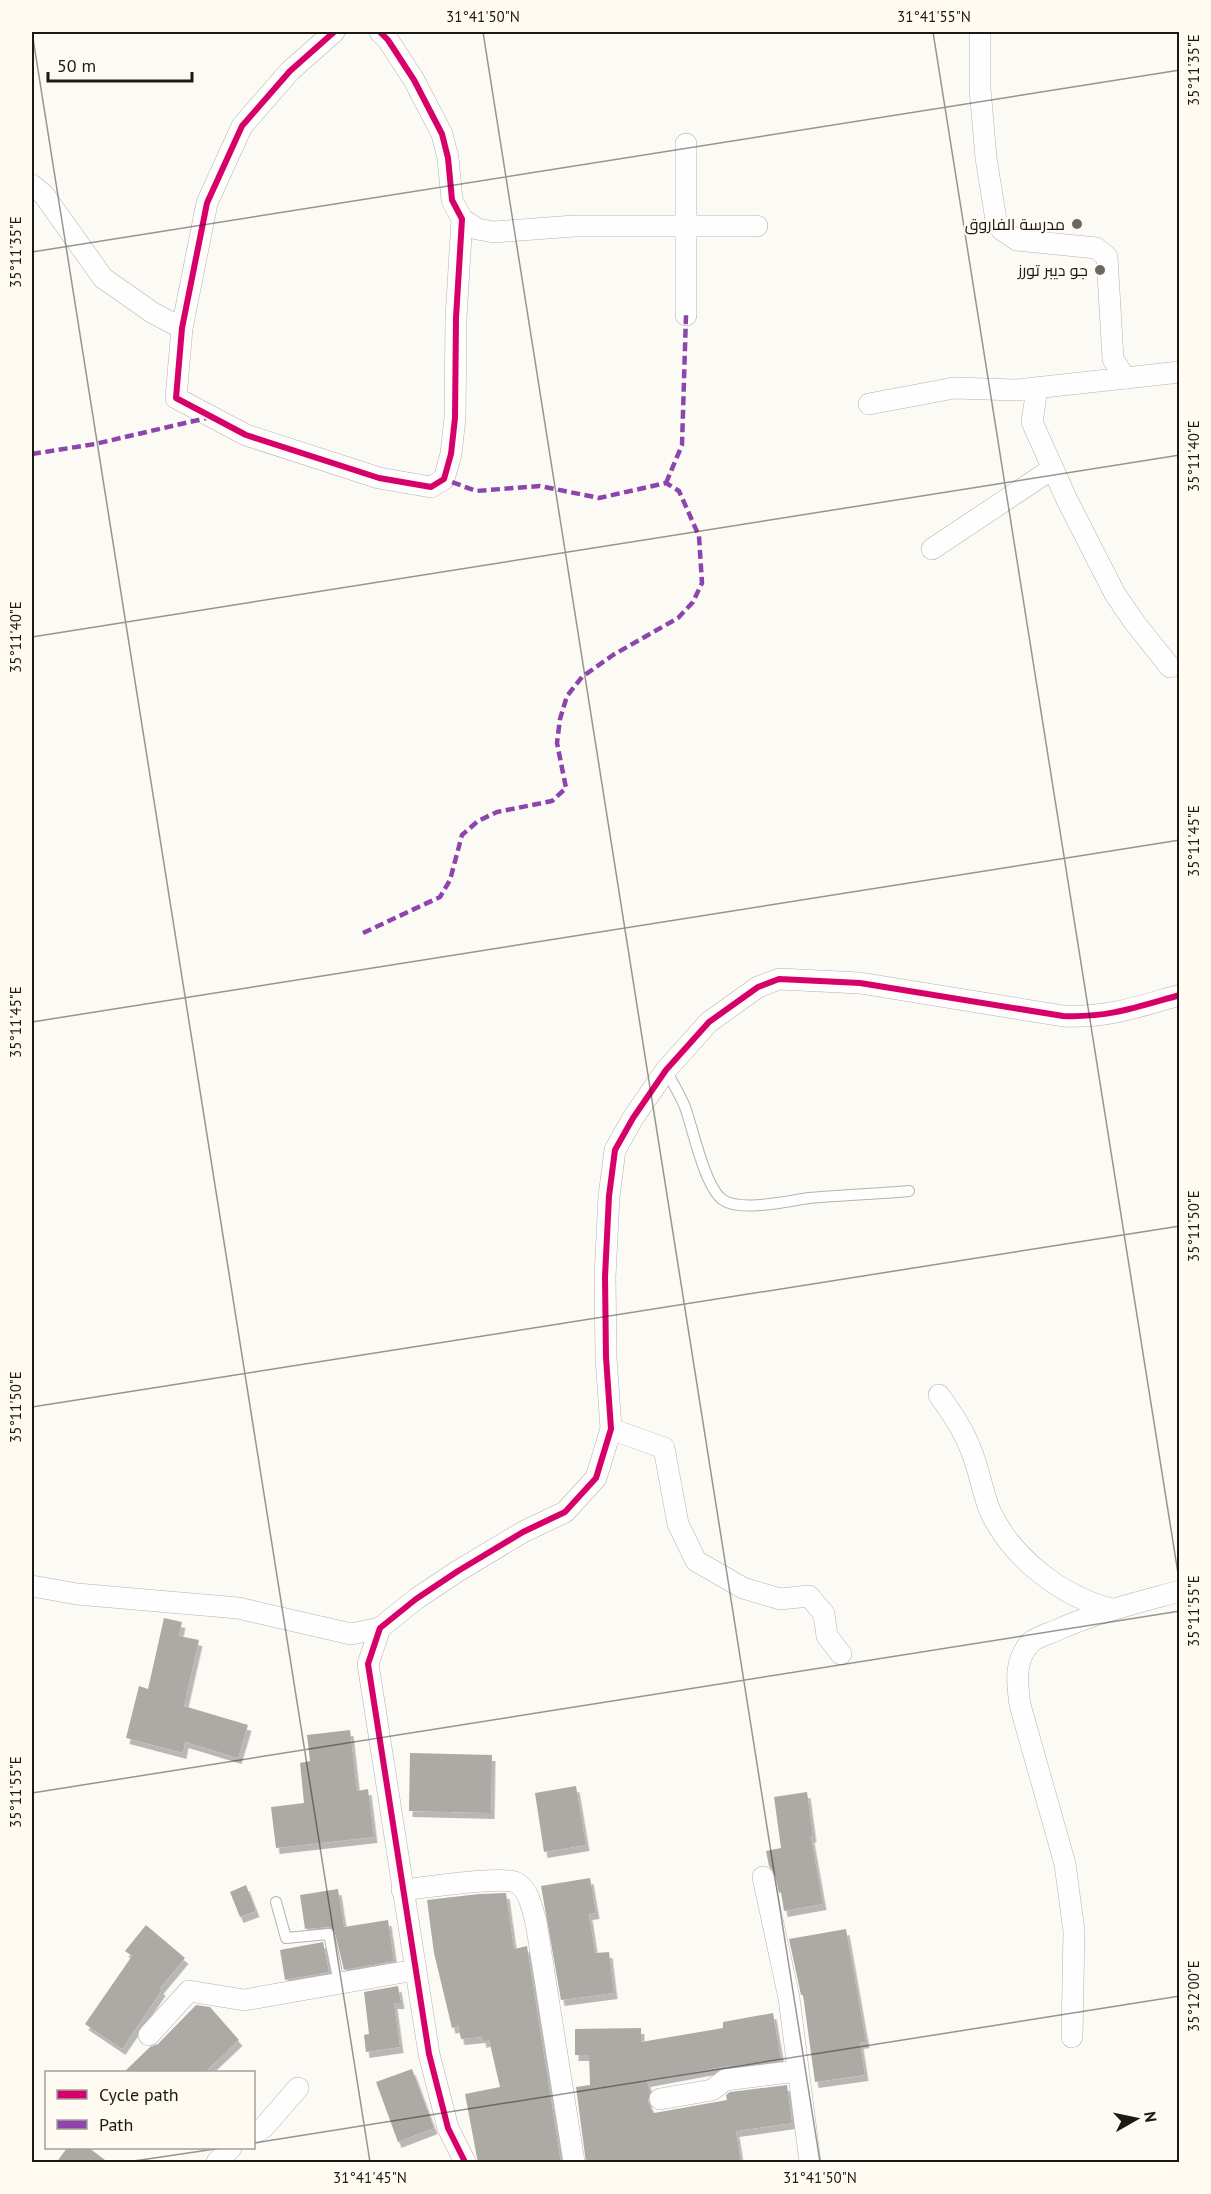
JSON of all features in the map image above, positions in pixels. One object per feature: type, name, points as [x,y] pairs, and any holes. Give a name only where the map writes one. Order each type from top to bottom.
[{"type":"street","points":[[334,32],[290,71],[242,126],[207,203],[182,328],[176,399],[246,435],[379,478],[431,487],[444,479],[452,454],[455,418],[456,318],[462,219]]},
{"type":"street","points":[[380,32],[388,40],[414,80],[442,134],[448,158],[452,200],[462,219],[477,229],[494,232],[574,226],[758,226]]},
{"type":"street","points":[[980,32],[981,101],[986,158],[996,219],[1002,230],[1017,240],[1096,248],[1107,257],[1113,359],[1125,378]]},
{"type":"street","points":[[686,144],[686,315]]},
{"type":"street","points":[[32,185],[44,195],[103,278],[153,313],[182,328]]},
{"type":"street","points":[[869,404],[954,388],[1004,390],[1037,388],[1179,372]]},
{"type":"street","points":[[1032,422],[1037,388]]},
{"type":"street","points":[[1004,390],[1032,422],[1052,469],[1115,594],[1170,667]]},
{"type":"street","points":[[932,549],[1052,469]]},
{"type":"street","points":[[32,1586],[77,1594],[237,1608],[351,1634],[380,1628],[458,1570],[565,1512],[596,1478],[611,1429],[606,1356],[605,1277],[609,1196],[615,1150],[633,1118],[666,1070],[709,1022],[758,987],[779,979],[860,983],[1063,1016],[1088,1017],[1111,1014],[1179,995]]},
{"type":"street","points":[[939,1395],[960,1425],[971,1450],[990,1511],[1004,1533],[1022,1555],[1057,1587],[1092,1604],[1111,1609]]},
{"type":"street","points":[[611,1429],[664,1448],[678,1524],[696,1562],[743,1588],[780,1599],[809,1596],[824,1614],[827,1636],[841,1654]]},
{"type":"street","points":[[1072,2037],[1074,1931],[1065,1864],[1020,1705],[1017,1682],[1019,1662],[1031,1642],[1091,1615],[1179,1591]]},
{"type":"street","points":[[368,1664],[380,1628]]},
{"type":"street","points":[[351,1634],[368,1664],[431,2064],[448,2128],[465,2163]]},
{"type":"street","points":[[763,1877],[789,1998],[810,2163]]},
{"type":"street","points":[[402,1890],[500,1880],[516,1882],[529,1896],[536,1922],[574,2163]]},
{"type":"street","points":[[149,2035],[189,1991],[244,2000],[415,1970]]},
{"type":"street","points":[[660,2099],[712,2090],[724,2080],[797,2071]]},
{"type":"street","points":[[255,2132],[263,2128],[298,2088]]},
{"type":"street","points":[[217,2163],[230,2149]]},
{"type":"lane","points":[[666,1070],[695,1134],[701,1162],[712,1187],[723,1200],[746,1206],[808,1198],[909,1191]]},
{"type":"lane","points":[[276,1902],[286,1938],[329,1934],[339,1983]]},
{"type":"building","points":[[164,1618],[182,1622],[179,1636],[199,1640],[184,1706],[248,1725],[238,1758],[185,1742],[183,1753],[126,1738],[139,1686],[148,1689]]},
{"type":"building","points":[[350,1730],[357,1791],[368,1789],[374,1837],[276,1848],[271,1807],[304,1803],[300,1763],[310,1761],[307,1735]]},
{"type":"building","points":[[410,1753],[492,1755],[491,1813],[409,1811]]},
{"type":"building","points":[[576,1786],[586,1845],[544,1852],[535,1793]]},
{"type":"building","points":[[807,1792],[813,1836],[811,1837],[823,1904],[784,1911],[781,1892],[779,1893],[775,1874],[769,1866],[766,1851],[781,1848],[774,1797]]},
{"type":"building","points":[[590,1878],[596,1913],[589,1914],[595,1953],[609,1952],[614,1993],[561,2000],[541,1886]]},
{"type":"building","points":[[246,1885],[256,1911],[240,1917],[230,1892]]},
{"type":"building","points":[[338,1889],[344,1927],[388,1920],[394,1961],[344,1970],[334,1929],[328,1927],[305,1929],[300,1895]]},
{"type":"building","points":[[506,1893],[514,1949],[527,1946],[561,2163],[478,2163],[465,2094],[500,2087],[489,2040],[483,2042],[482,2037],[461,2039],[458,2026],[452,2028],[434,1953],[427,1900]]},
{"type":"building","points":[[146,1925],[185,1958],[160,1988],[162,1990],[122,2049],[85,2024],[132,1956],[125,1951]]},
{"type":"building","points":[[846,1929],[866,2042],[860,2043],[865,2075],[815,2082],[803,1995],[801,1995],[789,1939]]},
{"type":"building","points":[[323,1942],[329,1972],[285,1980],[280,1950]]},
{"type":"building","points":[[398,1986],[401,2003],[394,2003],[400,2047],[366,2052],[364,2035],[369,2034],[364,1992]]},
{"type":"building","points":[[196,2005],[210,2007],[239,2040],[206,2071],[125,2071],[150,2047],[158,2044]]},
{"type":"building","points":[[773,2013],[781,2060],[722,2067],[647,2081],[650,2092],[648,2102],[654,2113],[727,2100],[726,2095],[730,2092],[787,2085],[792,2123],[736,2131],[741,2163],[586,2163],[576,2087],[590,2085],[589,2055],[575,2055],[575,2029],[641,2028],[641,2042],[723,2028],[723,2022]]},
{"type":"building","points":[[412,2069],[434,2128],[398,2142],[376,2082]]},
{"type":"building","points":[[66,2149],[90,2149],[109,2163],[56,2163]]},
{"type":"marked path","points":[[666,483],[682,445],[686,315]]},
{"type":"marked path","points":[[32,454],[95,444],[211,417]]},
{"type":"marked path","points":[[363,933],[440,897],[450,880],[462,835],[478,821],[497,812],[552,801],[566,788],[557,743],[560,719],[567,696],[582,677],[613,655],[678,618],[693,602],[702,583],[699,536],[679,491],[666,483],[599,498],[540,486],[476,491],[444,479]]},
{"type":"cycle path","points":[[334,32],[290,71],[242,126],[207,203],[182,328],[176,398],[246,435],[379,478],[431,487],[444,479],[451,454],[455,418],[456,318],[462,219],[452,200],[448,158],[442,134],[414,80],[388,40],[380,32]]},
{"type":"cycle path","points":[[465,2162],[448,2128],[429,2054],[368,1664],[380,1628],[416,1599],[458,1571],[523,1532],[565,1512],[596,1478],[611,1429],[606,1357],[605,1277],[609,1196],[615,1150],[633,1118],[666,1070],[709,1022],[758,987],[779,979],[860,983],[1063,1016],[1108,1013],[1180,995]]},
{"type":"place","name":"مدرسة الفاروق","points":[[1077,224]]},
{"type":"place","name":"جو ديبر تورز","points":[[1100,270]]}]
